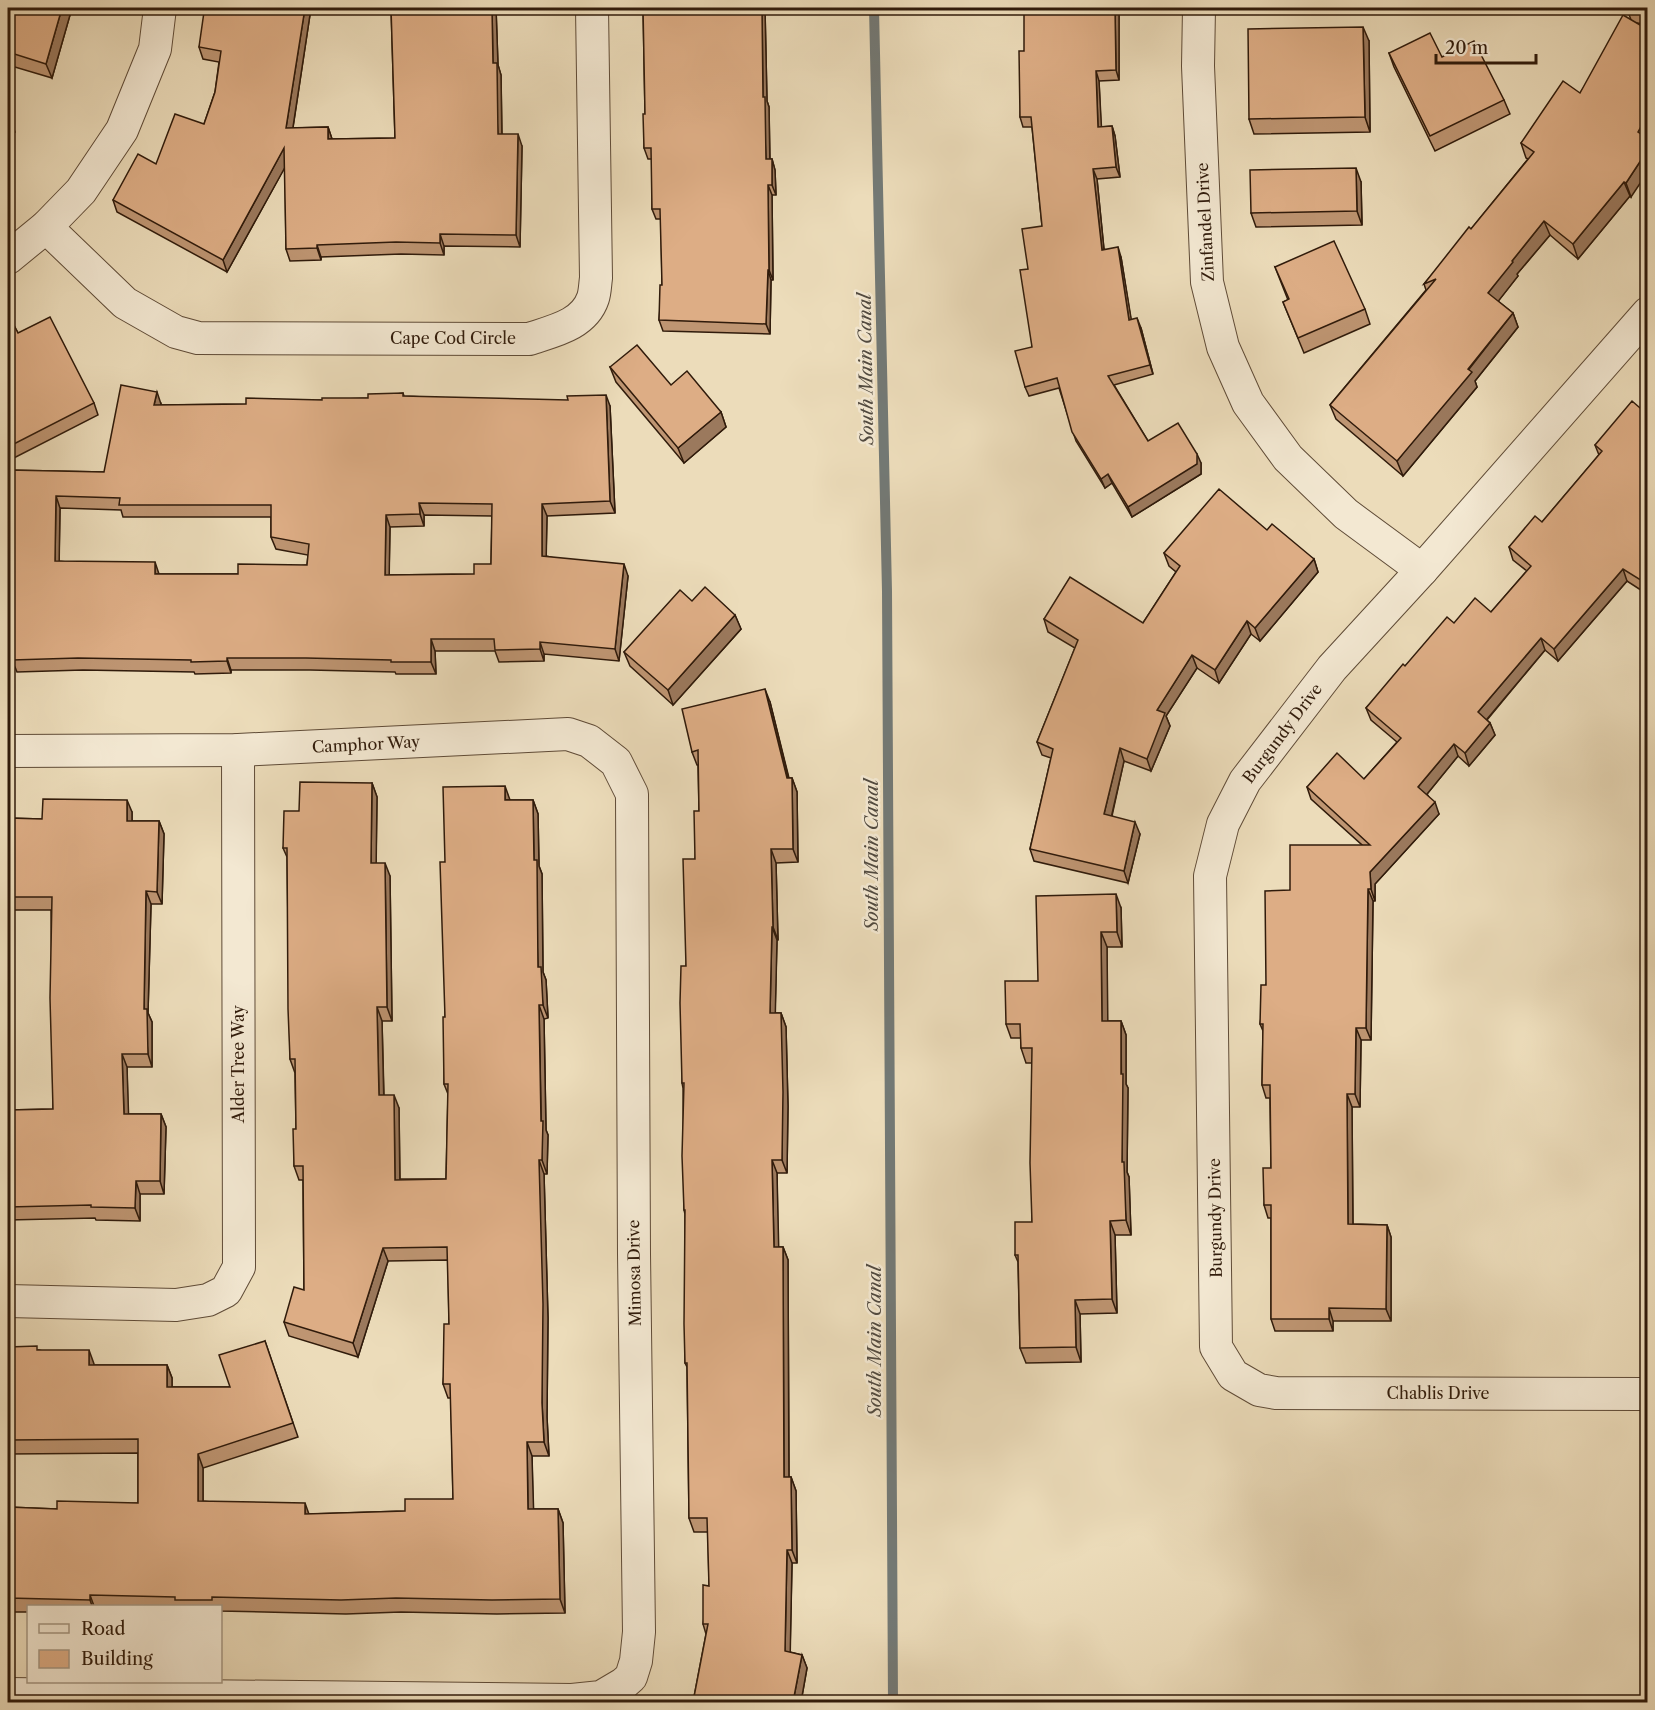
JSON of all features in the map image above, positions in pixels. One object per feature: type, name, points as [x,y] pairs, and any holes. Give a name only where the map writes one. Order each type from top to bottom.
[{"type":"street","points":[[8,258],[46,227],[81,191],[122,130],[155,49],[160,8]]},
{"type":"street","name":"Cape Cod Circle","points":[[46,227],[124,303],[176,332],[198,338],[529,339],[568,326],[587,309],[593,297],[596,278],[592,8]]},
{"type":"street","name":"Zinfandel Drive","points":[[1199,8],[1198,66],[1207,282],[1223,348],[1248,403],[1288,458],[1346,514],[1422,570]]},
{"type":"street","name":"Burgundy Drive","points":[[1233,1375],[1216,1347],[1210,876],[1223,824],[1245,781],[1332,668],[1422,570],[1647,313]]},
{"type":"street","name":"Camphor Way","points":[[8,751],[238,750],[568,734],[589,741],[616,762],[632,794],[632,858]]},
{"type":"street","name":"Alder Tree Way","points":[[8,1301],[176,1305],[208,1300],[226,1291],[239,1267],[238,750]]},
{"type":"street","name":"Mimosa Drive","points":[[8,1694],[572,1700],[601,1697],[631,1677],[636,1661],[639,1632],[632,858]]},
{"type":"street","name":"Chablis Drive","points":[[1233,1375],[1259,1390],[1276,1393],[1647,1394]]},
{"type":"building","points":[[8,8],[62,8],[46,64],[8,52]]},
{"type":"building","points":[[213,8],[305,8],[286,128],[328,127],[328,139],[395,138],[391,8],[492,8],[493,63],[497,63],[498,134],[518,134],[516,235],[440,234],[440,243],[317,245],[317,248],[286,249],[284,148],[223,260],[113,200],[138,154],[156,164],[175,114],[204,124],[215,92],[221,51],[199,47],[204,12],[214,14]]},
{"type":"building","points":[[643,8],[762,8],[766,159],[772,159],[772,185],[768,185],[769,270],[766,324],[659,320],[660,285],[662,285],[660,209],[652,209],[651,148],[644,148]]},
{"type":"building","points":[[1024,8],[1115,8],[1116,70],[1096,71],[1098,127],[1112,126],[1116,167],[1093,169],[1102,250],[1118,247],[1129,320],[1137,318],[1150,365],[1108,376],[1148,441],[1178,423],[1197,454],[1197,464],[1128,507],[1108,474],[1101,479],[1072,432],[1057,378],[1025,387],[1015,351],[1032,347],[1020,270],[1028,269],[1022,229],[1042,226],[1031,117],[1020,117],[1019,51],[1024,51]]},
{"type":"building","points":[[1623,15],[1647,29],[1647,116],[1638,132],[1647,138],[1647,151],[1626,183],[1624,182],[1573,244],[1544,221],[1488,293],[1513,313],[1468,369],[1472,372],[1397,461],[1330,405],[1436,279],[1424,284],[1469,227],[1471,229],[1534,152],[1521,143],[1563,81],[1580,93]]},
{"type":"building","points":[[1363,27],[1365,117],[1249,119],[1248,29]]},
{"type":"building","points":[[1430,33],[1442,57],[1474,41],[1504,100],[1430,136],[1389,53]]},
{"type":"building","points":[[1356,168],[1357,211],[1251,213],[1250,170]]},
{"type":"building","points":[[1334,241],[1365,309],[1298,338],[1283,302],[1289,299],[1275,267]]},
{"type":"building","points":[[8,316],[18,333],[50,317],[94,403],[8,447]]},
{"type":"building","points":[[637,345],[671,385],[687,371],[721,412],[678,448],[610,367]]},
{"type":"building","points":[[121,385],[157,392],[154,405],[246,404],[246,398],[322,400],[322,398],[368,398],[368,394],[403,393],[403,396],[568,400],[567,396],[606,395],[610,501],[542,504],[542,556],[624,564],[615,649],[540,642],[540,649],[495,650],[494,639],[431,639],[431,662],[306,658],[227,658],[227,661],[191,662],[191,660],[78,658],[12,660],[12,655],[8,655],[8,470],[104,472]],"holes":[[[56,496],[120,498],[119,505],[271,505],[271,537],[309,544],[307,565],[238,564],[238,574],[155,574],[155,562],[55,561]],[[419,503],[492,504],[491,564],[474,564],[474,574],[385,575],[386,515],[420,514]]]},
{"type":"building","points":[[1632,401],[1647,414],[1647,584],[1623,569],[1554,649],[1541,638],[1478,712],[1490,723],[1465,753],[1454,744],[1418,787],[1435,802],[1370,872],[1366,1028],[1356,1028],[1355,1094],[1347,1094],[1348,1224],[1387,1225],[1386,1309],[1329,1308],[1329,1319],[1271,1319],[1271,1205],[1264,1205],[1263,1168],[1271,1168],[1270,1085],[1262,1085],[1263,1024],[1260,1024],[1261,985],[1266,985],[1265,891],[1290,890],[1290,845],[1370,845],[1307,787],[1337,753],[1364,779],[1401,738],[1366,708],[1447,617],[1454,623],[1475,598],[1491,612],[1531,566],[1509,547],[1535,516],[1542,522],[1602,451],[1595,445]]},
{"type":"building","points":[[1219,489],[1267,530],[1272,524],[1314,559],[1255,628],[1247,621],[1215,670],[1192,655],[1157,710],[1165,713],[1147,759],[1120,748],[1104,814],[1135,822],[1124,871],[1030,849],[1053,749],[1037,742],[1078,640],[1044,619],[1070,577],[1143,623],[1180,566],[1164,553]]},
{"type":"building","points":[[705,587],[735,615],[668,690],[624,652],[680,590],[692,601]]},
{"type":"building","points":[[765,689],[787,778],[792,778],[793,849],[771,849],[773,927],[770,1013],[781,1013],[783,1092],[782,1160],[772,1160],[774,1247],[783,1247],[784,1477],[791,1477],[792,1550],[787,1550],[785,1651],[802,1655],[793,1702],[693,1702],[708,1624],[703,1624],[703,1585],[709,1586],[707,1518],[689,1518],[687,1363],[685,1363],[684,1324],[685,1210],[682,1156],[684,1083],[682,1083],[680,1003],[681,966],[686,966],[683,859],[695,859],[694,811],[699,811],[698,750],[692,752],[682,709]]},
{"type":"building","points":[[300,782],[372,783],[371,863],[385,863],[387,1007],[377,1007],[379,1095],[394,1095],[395,1180],[446,1179],[448,1084],[444,1084],[443,1017],[445,1017],[440,862],[445,862],[443,787],[505,786],[505,800],[533,800],[534,860],[537,860],[538,967],[541,967],[543,1005],[539,1005],[541,1121],[543,1121],[542,1160],[539,1160],[544,1442],[527,1442],[528,1509],[558,1509],[560,1599],[341,1600],[212,1597],[212,1600],[175,1600],[175,1597],[90,1595],[90,1600],[8,1598],[8,1507],[57,1509],[57,1501],[138,1503],[138,1439],[8,1440],[8,1347],[37,1346],[37,1350],[89,1350],[89,1365],[167,1365],[167,1387],[230,1387],[219,1355],[265,1341],[293,1423],[198,1454],[198,1501],[305,1503],[305,1514],[405,1511],[405,1499],[453,1499],[450,1384],[443,1384],[444,1324],[449,1324],[447,1247],[383,1248],[353,1343],[284,1322],[294,1287],[304,1290],[303,1166],[294,1166],[295,1059],[290,1059],[287,848],[283,848],[284,811],[299,811]]},
{"type":"building","points":[[43,799],[127,800],[127,821],[159,821],[157,892],[146,891],[144,1009],[147,1009],[148,1054],[122,1054],[124,1114],[161,1114],[160,1181],[136,1181],[135,1208],[91,1207],[91,1205],[8,1207],[8,1110],[53,1109],[50,998],[52,897],[8,897],[8,818],[42,819]]},
{"type":"building","points":[[1116,894],[1117,932],[1101,932],[1102,1021],[1121,1021],[1121,1074],[1123,1074],[1122,1162],[1124,1162],[1126,1220],[1110,1221],[1112,1299],[1075,1300],[1076,1347],[1020,1348],[1015,1222],[1032,1222],[1030,1163],[1032,1048],[1021,1048],[1020,1024],[1006,1024],[1005,981],[1038,981],[1036,896]]},
{"type":"waterway","name":"South Main Canal","points":[[874,8],[887,591],[893,1702]]}]
